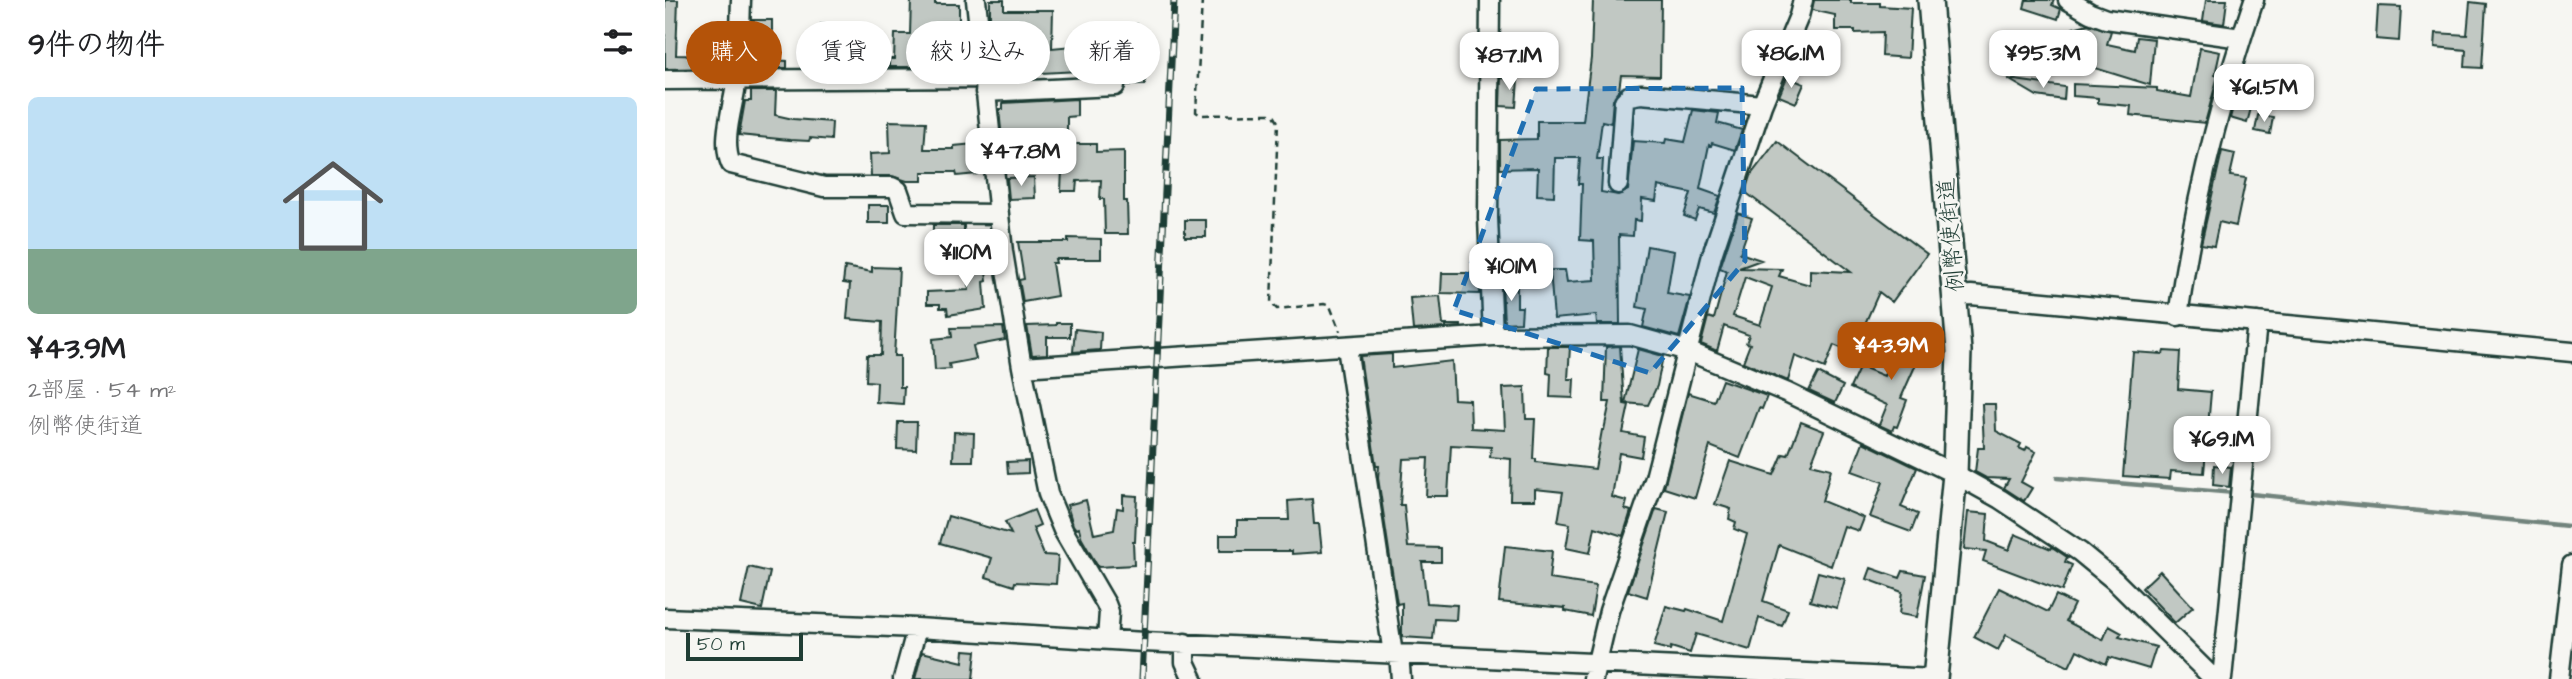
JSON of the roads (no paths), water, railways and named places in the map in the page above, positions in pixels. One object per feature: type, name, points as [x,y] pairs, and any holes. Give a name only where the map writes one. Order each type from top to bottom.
[{"type":"main road","name":"例幣使街道","points":[[1930,0],[1955,296],[1959,380],[1955,474],[1935,679]]},
{"type":"street","points":[[740,21],[741,0]]},
{"type":"street","points":[[976,0],[998,214],[1022,367],[1048,494],[1063,530],[1106,604],[1109,612],[1107,640]]},
{"type":"street","points":[[1490,0],[1488,218],[1493,336]]},
{"type":"street","points":[[1595,671],[1609,611],[1655,478],[1712,256],[1762,105],[1803,0]]},
{"type":"street","points":[[2068,0],[2106,19],[2241,38]]},
{"type":"street","points":[[2178,316],[2216,125],[2254,0]]},
{"type":"street","points":[[665,80],[686,80]]},
{"type":"street","points":[[782,81],[1115,86]]},
{"type":"street","points":[[736,84],[729,135],[728,158],[731,164],[824,187],[892,187],[898,190],[907,213],[998,214]]},
{"type":"street","points":[[1618,184],[1624,101],[1629,96],[1641,94],[1762,105]]},
{"type":"street","points":[[1955,296],[1971,295],[2572,352]]},
{"type":"street","points":[[2222,679],[2257,322]]},
{"type":"street","points":[[1022,367],[1493,336],[1630,335],[1688,351],[1788,393],[1955,474],[2000,499],[2080,552],[2114,580],[2214,679]]},
{"type":"street","points":[[1347,347],[1401,679]]},
{"type":"street","points":[[2559,679],[2572,565]]},
{"type":"street","points":[[665,618],[917,628],[1396,654],[1595,671],[1935,679]]},
{"type":"street","points":[[903,679],[917,628]]},
{"type":"street","points":[[1185,643],[1185,662],[1193,679]]},
{"type":"waterway","points":[[2057,478],[2235,493]]},
{"type":"waterway","points":[[2251,494],[2568,526]]},
{"type":"railway","points":[[1142,679],[1174,0]]}]
